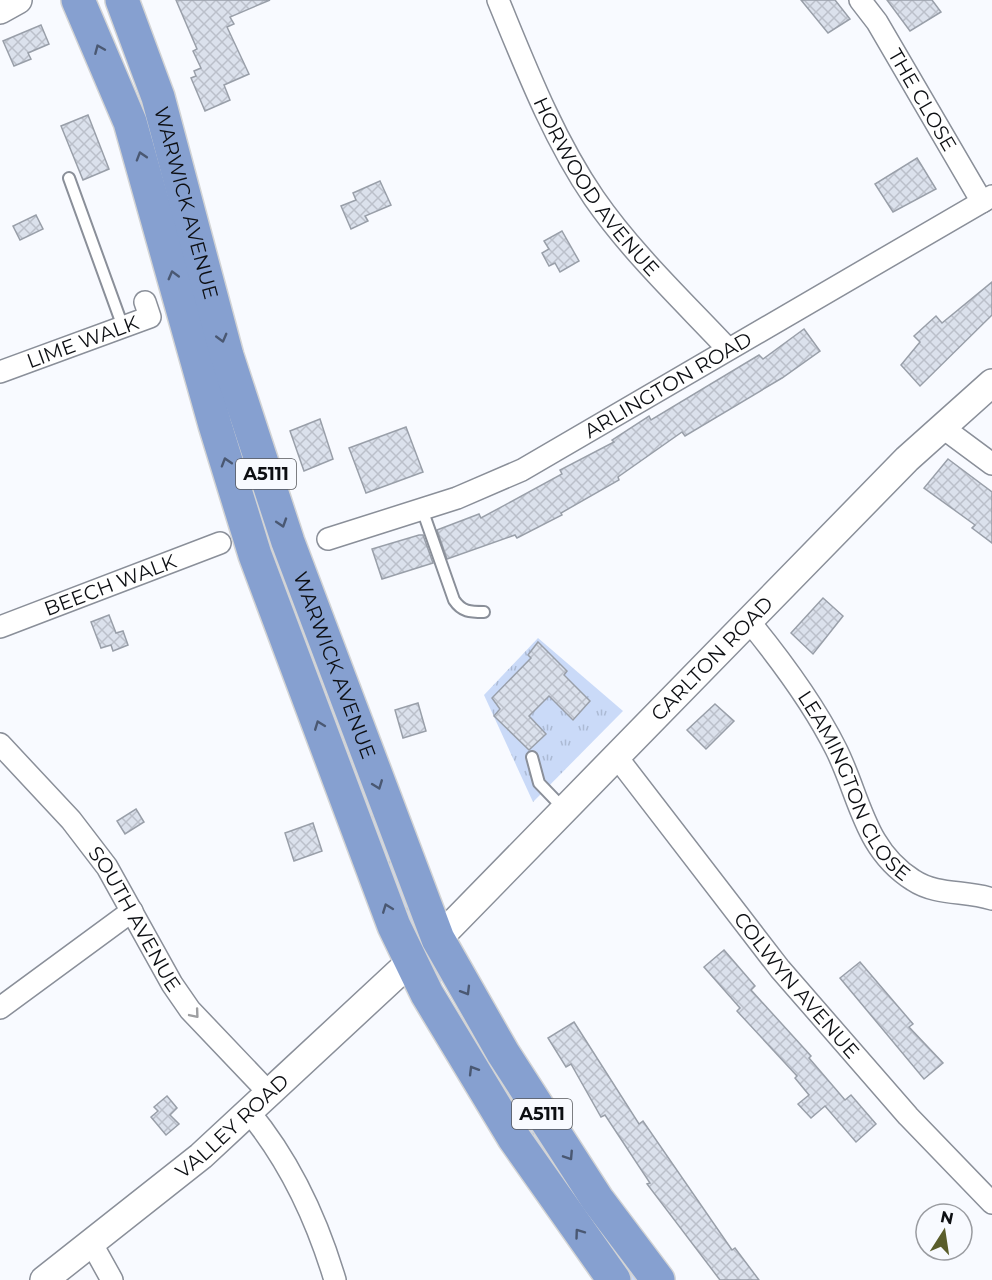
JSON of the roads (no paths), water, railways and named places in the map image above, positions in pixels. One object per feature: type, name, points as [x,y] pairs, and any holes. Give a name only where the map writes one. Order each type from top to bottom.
[{"type":"highway","name":"WARWICK AVENUE","points":[[78,0],[130,122],[215,425],[255,555],[390,916],[410,962],[514,1138],[614,1280]]},
{"type":"highway","name":"A5111","points":[[106,0],[129,68],[130,122]]},
{"type":"highway","name":"WARWICK AVENUE","points":[[122,0],[158,97],[227,356],[295,562],[438,939],[503,1053],[597,1199],[658,1280]]},
{"type":"street","points":[[0,10],[18,0]]},
{"type":"street","name":"HORWOOD AVENUE","points":[[498,0],[550,121],[593,197],[623,235],[728,349]]},
{"type":"street","name":"THE CLOSE","points":[[860,0],[877,22],[987,199]]},
{"type":"street","name":"ARLINGTON ROAD","points":[[328,539],[468,494],[522,470],[987,199]]},
{"type":"street","name":"LIME WALK","points":[[0,372],[150,317],[145,302]]},
{"type":"street","name":"CARLTON ROAD","points":[[438,939],[748,620],[942,427],[992,383]]},
{"type":"street","points":[[942,427],[992,464]]},
{"type":"street","name":"BEECH WALK","points":[[0,627],[220,543]]},
{"type":"street","name":"LEAMINGTON CLOSE","points":[[748,620],[779,660],[836,749],[867,830],[886,859],[914,881],[928,888],[938,891],[959,891],[992,899]]},
{"type":"street","name":"SOUTH AVENUE","points":[[0,744],[83,836],[107,867],[172,984],[190,1010],[269,1093]]},
{"type":"street","name":"COLWYN AVENUE","points":[[616,756],[780,969],[908,1116],[992,1203]]},
{"type":"street","points":[[0,1008],[132,911]]},
{"type":"street","name":"VALLEY ROAD","points":[[44,1280],[201,1156],[410,962]]},
{"type":"street","points":[[249,1112],[268,1135],[310,1212],[335,1280]]},
{"type":"street","points":[[92,1244],[112,1280]]},
{"type":"lane","points":[[69,178],[123,327]]},
{"type":"lane","points":[[422,509],[454,600],[459,608],[468,612],[484,612]]},
{"type":"lane","points":[[532,757],[539,783],[564,809]]}]
